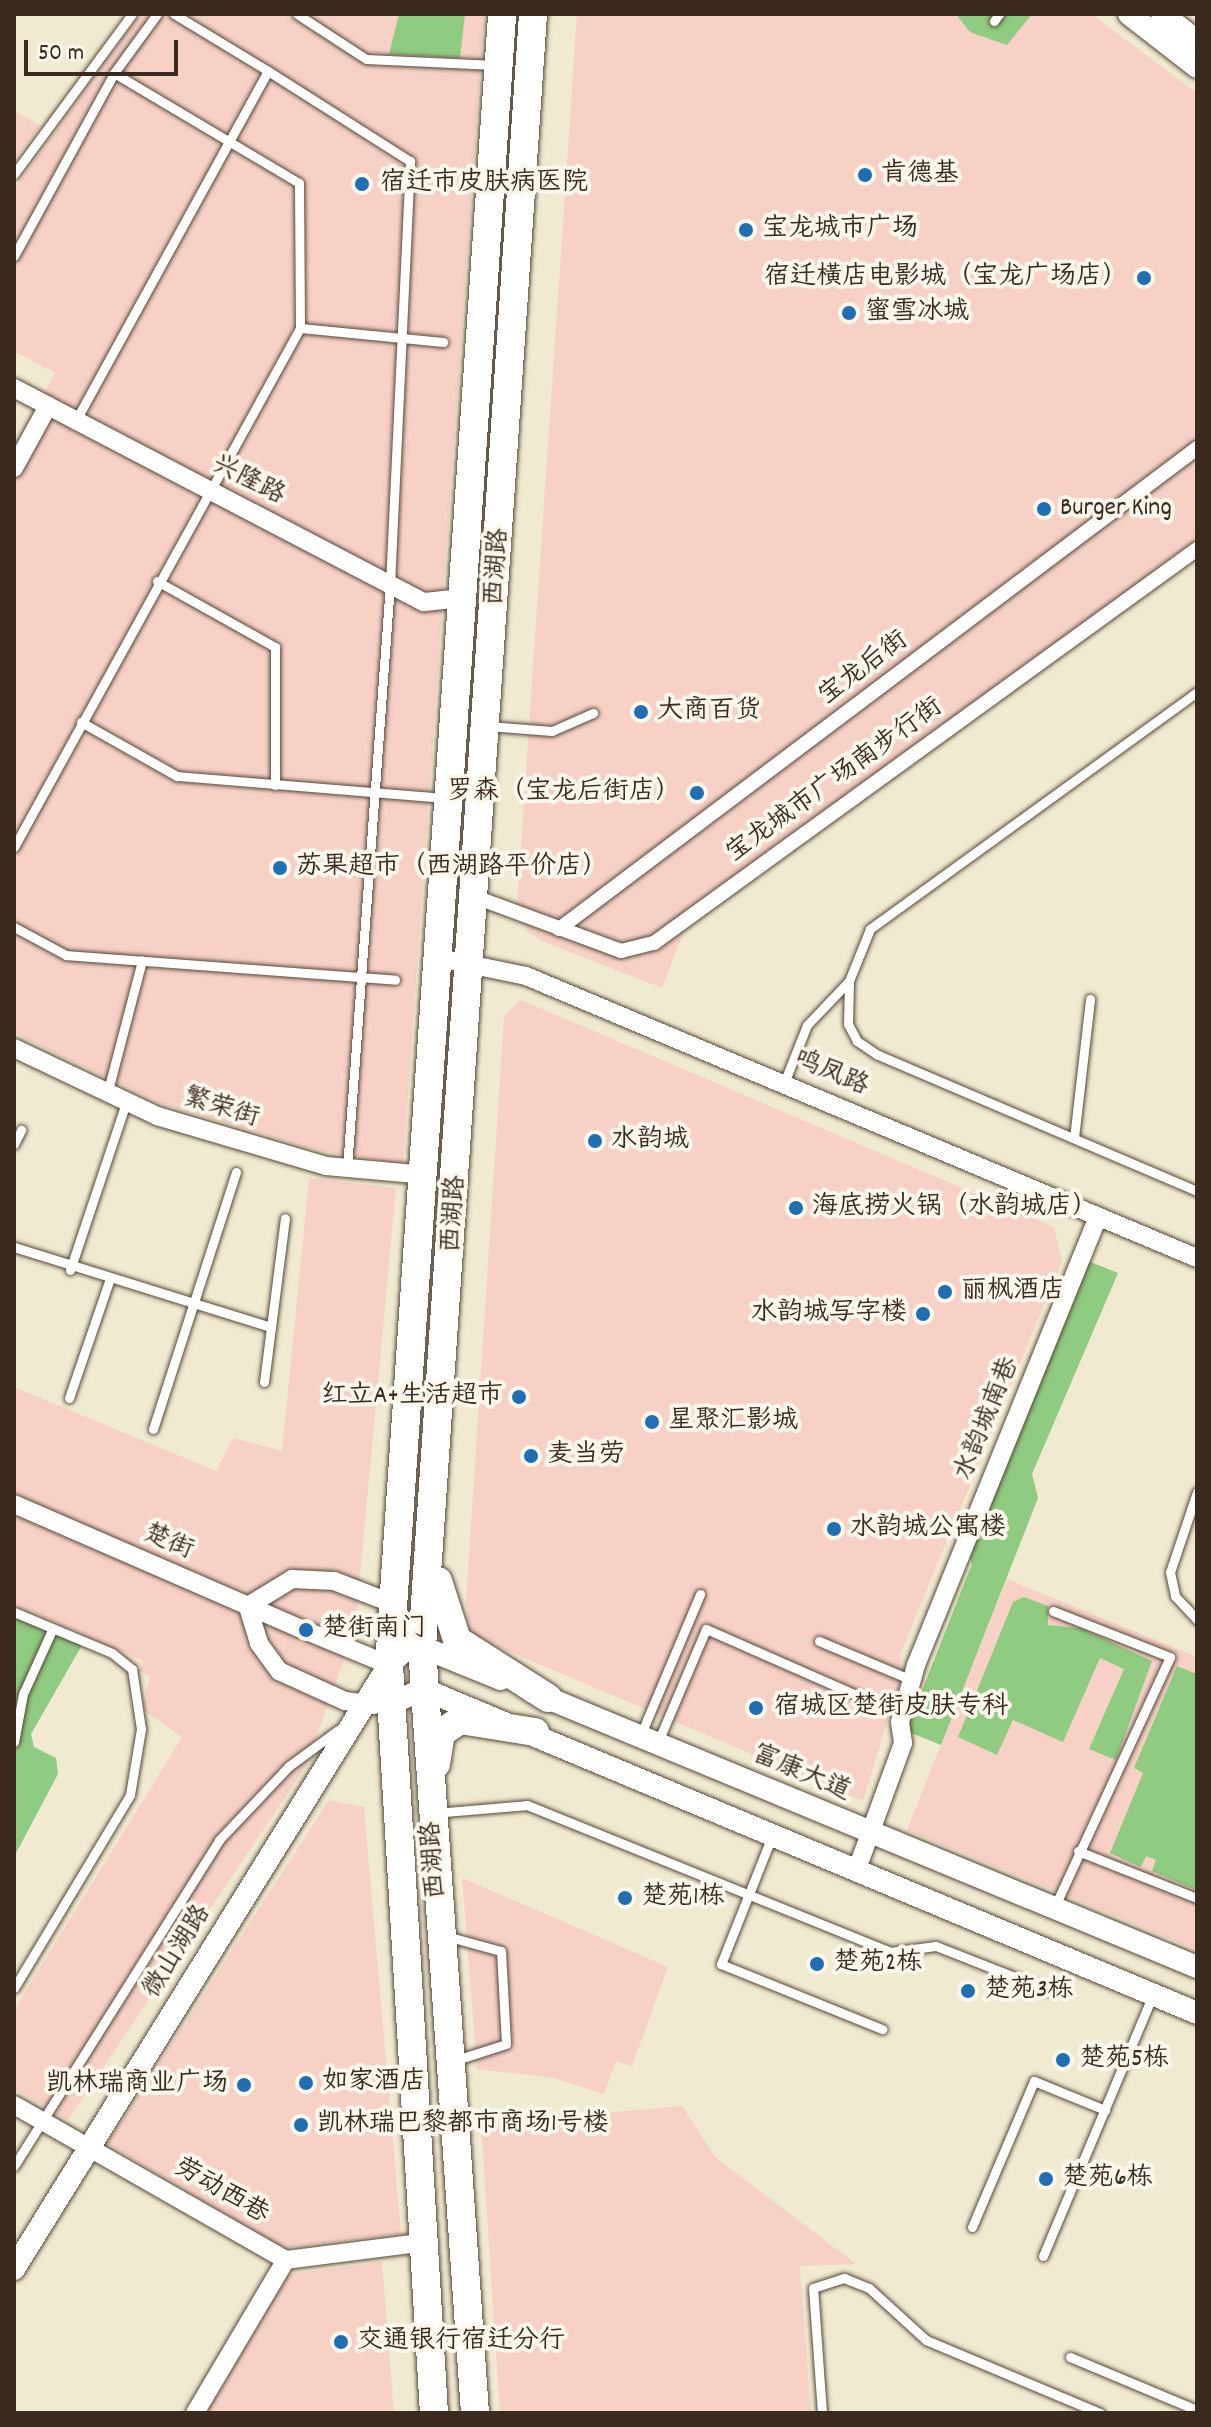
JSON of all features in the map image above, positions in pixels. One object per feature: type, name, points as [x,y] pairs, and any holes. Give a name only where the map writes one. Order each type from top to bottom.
[{"type":"main road","name":"西湖路","points":[[434,2413],[377,1704],[389,1665],[391,1603],[427,1175],[502,14]]},
{"type":"main road","name":"西湖路","points":[[475,2413],[422,1647],[474,963],[533,14]]},
{"type":"main road","points":[[432,1516],[447,1628],[470,1652],[548,1698]]},
{"type":"main road","points":[[434,1844],[436,1748],[447,1725],[470,1720],[535,1732]]},
{"type":"street","points":[[1129,14],[1197,67]]},
{"type":"street","points":[[1162,14],[1197,41]]},
{"type":"street","name":"兴隆路","points":[[14,388],[424,602],[463,598]]},
{"type":"street","points":[[14,468],[48,406]]},
{"type":"street","name":"宝龙后街","points":[[559,929],[1197,448]]},
{"type":"street","name":"宝龙城市广场南步行街","points":[[478,898],[621,951],[654,943],[1197,549]]},
{"type":"street","name":"鸣凤路","points":[[439,958],[526,976],[1197,1258]]},
{"type":"street","name":"繁荣街","points":[[14,1048],[126,1103],[347,1169],[427,1175]]},
{"type":"street","name":"水韵城南巷","points":[[857,1869],[903,1743],[900,1722],[912,1680],[1098,1216]]},
{"type":"street","name":"楚街","points":[[14,1504],[389,1665]]},
{"type":"street","points":[[389,1665],[406,1649],[422,1647],[391,1603],[311,1577],[292,1579],[248,1606],[272,1665],[377,1704],[423,1689],[535,1732],[1197,2013]]},
{"type":"street","name":"富康大道","points":[[422,1647],[1197,1967]]},
{"type":"street","name":"微山湖路","points":[[14,2269],[377,1704]]},
{"type":"street","name":"劳动西巷","points":[[14,2105],[286,2260]]},
{"type":"street","points":[[195,2413],[286,2260],[419,2243]]},
{"type":"lane","points":[[14,174],[132,14]]},
{"type":"lane","points":[[14,256],[114,73],[157,14]]},
{"type":"lane","points":[[174,14],[268,71],[415,170],[390,584],[371,793],[363,978],[347,1169]]},
{"type":"lane","points":[[297,14],[366,59],[498,65]]},
{"type":"lane","points":[[76,420],[268,71]]},
{"type":"lane","points":[[14,847],[206,488],[300,328],[299,183],[114,73]]},
{"type":"lane","points":[[300,328],[443,342]]},
{"type":"lane","points":[[157,581],[275,647],[275,785]]},
{"type":"lane","points":[[1197,692],[870,929],[849,981],[848,1024],[857,1041],[1197,1191]]},
{"type":"lane","points":[[488,726],[552,731],[593,713]]},
{"type":"lane","points":[[81,722],[177,776],[450,798]]},
{"type":"lane","points":[[14,927],[66,955],[395,980]]},
{"type":"lane","points":[[107,1094],[142,961]]},
{"type":"lane","points":[[784,1083],[807,1025],[849,981]]},
{"type":"lane","points":[[1074,1138],[1090,999]]},
{"type":"lane","points":[[70,1270],[126,1103]]},
{"type":"lane","points":[[14,1144],[21,1130]]},
{"type":"lane","points":[[153,1429],[236,1172]]},
{"type":"lane","points":[[264,1382],[285,1218]]},
{"type":"lane","points":[[14,1247],[70,1270],[110,1278],[271,1327]]},
{"type":"lane","points":[[69,1398],[110,1278]]},
{"type":"lane","points":[[1197,1492],[1170,1572],[1175,1596],[1197,1620]]},
{"type":"lane","points":[[648,1740],[700,1594]]},
{"type":"lane","points":[[1053,1611],[1170,1657],[1054,1908]]},
{"type":"lane","points":[[14,1612],[53,1628],[132,1669],[140,1765],[130,1795],[14,1988]]},
{"type":"lane","points":[[14,1742],[23,1694],[53,1628]]},
{"type":"lane","points":[[648,1740],[706,1629],[879,1705]]},
{"type":"lane","points":[[819,1641],[912,1680]]},
{"type":"lane","points":[[14,2166],[219,1840],[289,1766],[320,1748],[377,1704]]},
{"type":"lane","points":[[446,1812],[527,1805],[890,1952],[936,1946],[1050,1991]]},
{"type":"lane","points":[[773,1833],[721,1964],[882,2029]]},
{"type":"lane","points":[[1078,1851],[1197,1898]]},
{"type":"lane","points":[[441,1934],[501,1951],[506,2044],[450,2062]]},
{"type":"lane","points":[[1043,2256],[1153,1994]]},
{"type":"lane","points":[[972,2227],[1034,2081],[1105,2110]]},
{"type":"lane","points":[[822,2413],[813,2288],[844,2278],[869,2288],[926,2340],[1100,2413]]},
{"type":"lane","points":[[1070,2357],[1197,2410]]},
{"type":"shaded area","points":[[140,14],[484,14],[403,1165],[316,1150],[159,1103],[14,1033],[14,447],[55,373],[14,351],[14,189]]},
{"type":"shaded area","name":"宝龙城市广场","points":[[577,14],[1091,14],[1197,93],[1197,555],[689,918],[662,988],[542,941],[527,931],[517,904]]},
{"type":"shaded area","points":[[14,110],[40,126],[14,160]]},
{"type":"shaded area","name":"水韵城","points":[[521,1000],[1054,1227],[1062,1261],[900,1655],[903,1669],[863,1801],[470,1635],[466,1602],[504,1016]]},
{"type":"shaded area","points":[[309,1178],[396,1188],[355,1630],[305,1768],[68,2120],[14,2089],[14,2010],[182,1737],[142,1709],[150,1676],[139,1671],[143,1661],[14,1604],[14,1387],[216,1471],[233,1438],[282,1451]]},
{"type":"shaded area","points":[[1007,1579],[1197,1657],[1197,1950],[907,1830]]},
{"type":"shaded area","points":[[329,1800],[364,1807],[401,2234],[283,2248],[107,2144]]},
{"type":"shaded area","points":[[462,1878],[668,1967],[632,2066],[616,2061],[604,2094],[554,2078],[477,2069]]},
{"type":"shaded area","points":[[682,2106],[715,2157],[856,2264],[800,2266],[811,2413],[500,2413],[481,2124]]},
{"type":"shaded area","points":[[382,2262],[394,2413],[201,2413],[283,2275]]},
{"type":"green space","points":[[399,14],[465,14],[460,58],[389,54]]},
{"type":"green space","points":[[956,14],[1032,14],[1007,45],[970,32]]},
{"type":"green space","points":[[1088,1261],[1118,1273],[1032,1474],[1038,1498],[941,1745],[906,1731],[972,1564],[968,1552]]},
{"type":"green space","points":[[1024,1597],[1048,1606],[1048,1625],[1080,1628],[1152,1661],[1116,1760],[1089,1749],[1124,1669],[1100,1658],[1063,1742],[1013,1720],[997,1755],[958,1737],[1013,1602]]},
{"type":"green space","points":[[14,1614],[82,1645],[31,1734],[34,1747],[56,1758],[58,1774],[14,1857]]},
{"type":"green space","points":[[1177,1666],[1197,1674],[1196,1890],[1152,1871],[1156,1860],[1146,1856],[1141,1867],[1110,1853],[1143,1773],[1134,1768]]},
{"type":"place","name":"肯德基","points":[[865,175]]},
{"type":"place","name":"宿迁市皮肤病医院","points":[[362,184]]},
{"type":"place","name":"宝龙城市广场","points":[[746,230]]},
{"type":"place","name":"宿迁横店电影城（宝龙广场店）","points":[[1144,278]]},
{"type":"place","name":"蜜雪冰城","points":[[849,313]]},
{"type":"place","name":"Burger King","points":[[1044,509]]},
{"type":"place","name":"大商百货","points":[[641,712]]},
{"type":"place","name":"罗森（宝龙后街店）","points":[[697,793]]},
{"type":"place","name":"苏果超市（西湖路平价店）","points":[[280,868]]},
{"type":"place","name":"水韵城","points":[[595,1141]]},
{"type":"place","name":"海底捞火锅（水韵城店）","points":[[796,1208]]},
{"type":"place","name":"丽枫酒店","points":[[945,1292]]},
{"type":"place","name":"水韵城写字楼","points":[[923,1314]]},
{"type":"place","name":"红立A+生活超市","points":[[519,1397]]},
{"type":"place","name":"星聚汇影城","points":[[652,1422]]},
{"type":"place","name":"麦当劳","points":[[531,1456]]},
{"type":"place","name":"水韵城公寓楼","points":[[834,1529]]},
{"type":"place","name":"楚街南门","points":[[306,1630]]},
{"type":"place","name":"宿城区楚街皮肤专科","points":[[756,1708]]},
{"type":"place","name":"楚苑1栋","points":[[625,1898]]},
{"type":"place","name":"楚苑2栋","points":[[817,1964]]},
{"type":"place","name":"楚苑3栋","points":[[968,1991]]},
{"type":"place","name":"楚苑5栋","points":[[1063,2060]]},
{"type":"place","name":"如家酒店","points":[[306,2083]]},
{"type":"place","name":"凯林瑞商业广场","points":[[244,2085]]},
{"type":"place","name":"凯林瑞巴黎都市商场1号楼","points":[[301,2125]]},
{"type":"place","name":"楚苑6栋","points":[[1046,2179]]},
{"type":"place","name":"交通银行宿迁分行","points":[[341,2342]]}]
